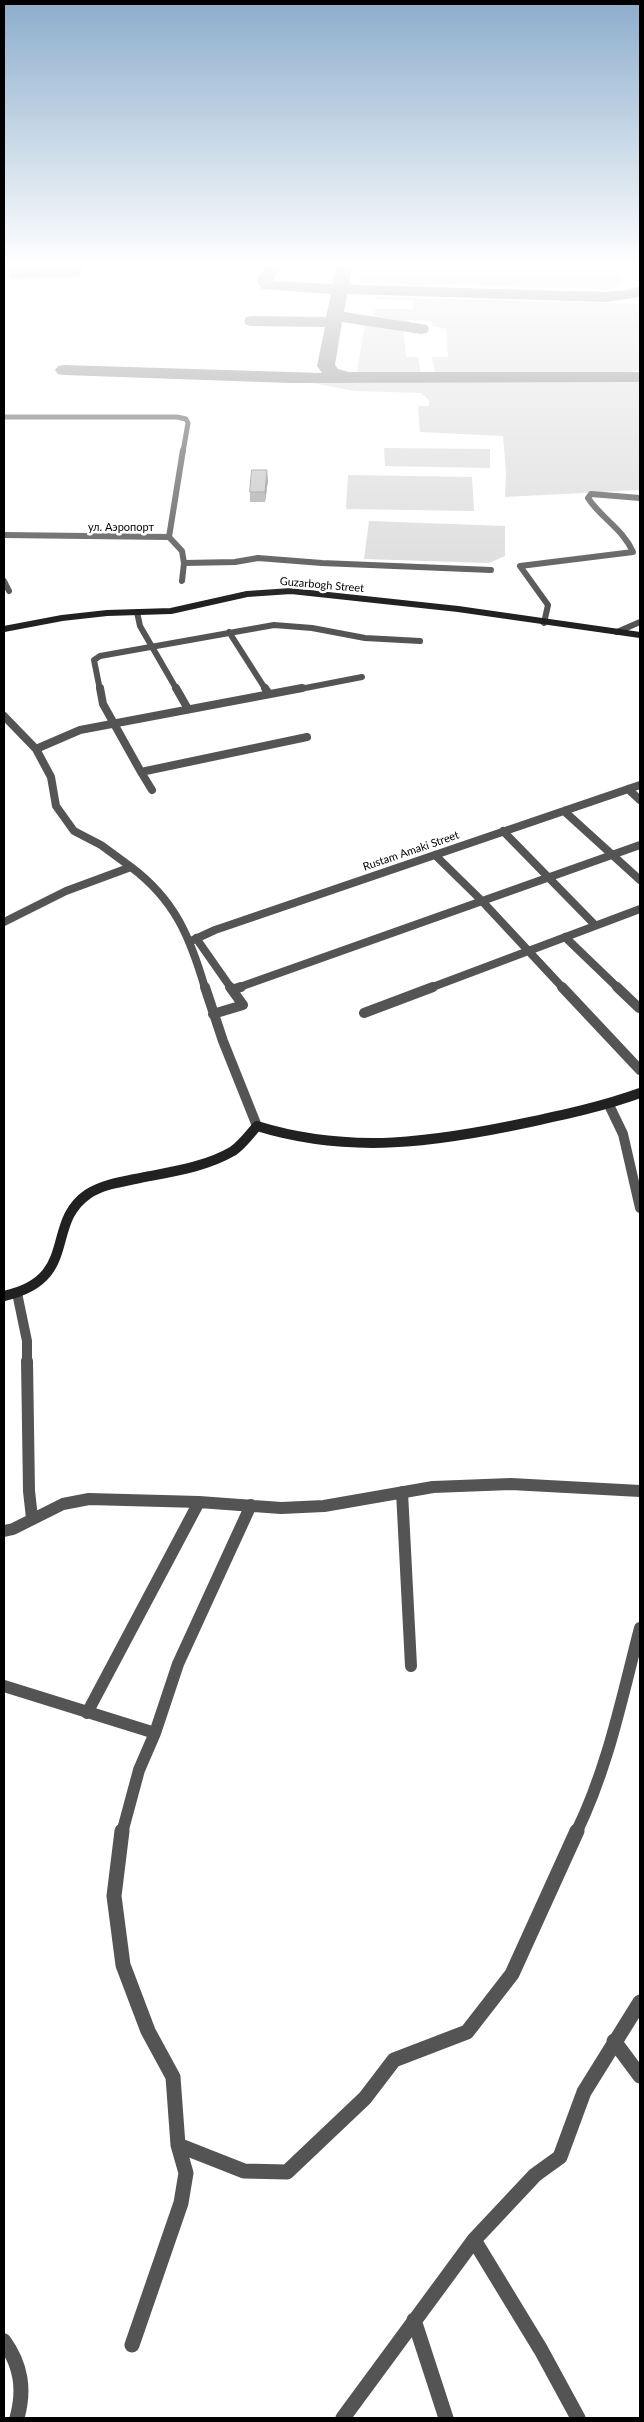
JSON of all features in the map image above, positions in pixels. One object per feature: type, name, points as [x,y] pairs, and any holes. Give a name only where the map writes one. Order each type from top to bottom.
[{"type":"street","name":"ул. Аэропорт","points":[[4,417],[177,417],[186,419],[188,423],[169,537],[4,534]]},
{"type":"street","points":[[544,623],[549,607],[547,600],[520,566],[633,552],[618,528],[596,510],[588,498],[592,494],[604,493],[640,498]]},
{"type":"street","points":[[169,537],[182,551],[184,562],[182,581]]},
{"type":"street","points":[[184,562],[235,562],[258,558],[322,563],[491,570]]},
{"type":"street","points":[[4,581],[9,591]]},
{"type":"street","name":"Guzarbogh Street","points":[[4,629],[62,618],[138,612],[172,612],[247,594],[291,591],[458,609],[544,623],[640,635]]},
{"type":"street","points":[[138,612],[140,626],[154,646],[188,709]]},
{"type":"street","points":[[618,632],[640,622]]},
{"type":"street","points":[[152,790],[102,704],[94,660],[100,656],[258,626],[290,626],[365,638],[420,641]]},
{"type":"street","points":[[229,632],[269,694]]},
{"type":"street","points":[[36,749],[80,730],[362,677]]},
{"type":"street","points":[[4,716],[36,749],[51,777],[56,806],[74,831],[101,845],[146,877],[160,890],[194,940],[243,1005],[214,1014]]},
{"type":"street","points":[[141,772],[307,737]]},
{"type":"street","name":"Rustam Amaki Street","points":[[194,940],[503,831],[640,785]]},
{"type":"street","points":[[628,789],[640,800]]},
{"type":"street","points":[[564,811],[640,880]]},
{"type":"street","points":[[503,831],[595,925]]},
{"type":"street","points":[[232,990],[640,845]]},
{"type":"street","points":[[435,855],[481,900],[640,1070]]},
{"type":"street","points":[[4,922],[33,905],[131,867]]},
{"type":"street","points":[[364,1013],[640,908]]},
{"type":"street","points":[[565,937],[639,1008]]},
{"type":"street","points":[[194,940],[214,1014],[257,1126]]},
{"type":"street","points":[[257,1126],[293,1138],[325,1142],[419,1141],[491,1130],[609,1104],[640,1093]]},
{"type":"street","points":[[609,1104],[623,1134],[640,1208]]},
{"type":"street","points":[[4,1296],[17,1293],[41,1280],[55,1263],[62,1235],[74,1209],[88,1194],[110,1184],[200,1166],[235,1150],[257,1126]]},
{"type":"street","points":[[17,1293],[27,1341],[29,1491],[32,1518]]},
{"type":"street","points":[[4,1532],[63,1504],[89,1498],[199,1502],[281,1508],[324,1506],[433,1487],[511,1484],[640,1491]]},
{"type":"street","points":[[402,1492],[411,1666]]},
{"type":"street","points":[[88,1712],[199,1502]]},
{"type":"street","points":[[132,2345],[181,2203],[186,2173],[178,2145],[173,2077],[148,2030],[123,1965],[114,1896],[123,1827],[139,1770],[155,1733],[178,1664],[251,1505]]},
{"type":"street","points":[[178,2145],[244,2171],[287,2172],[365,2098],[394,2060],[467,2032],[512,1974],[559,1866],[587,1811],[609,1750],[640,1628]]},
{"type":"street","points":[[4,1686],[155,1733]]},
{"type":"street","points":[[343,2418],[474,2240],[535,2174],[560,2157],[584,2092],[640,2002]]},
{"type":"street","points":[[614,2041],[640,2076]]},
{"type":"street","points":[[474,2240],[541,2350],[578,2418]]},
{"type":"street","points":[[414,2320],[446,2418]]},
{"type":"street","points":[[4,2341],[14,2355],[23,2380],[22,2404],[17,2418]]},
{"type":"shaded area","points":[[295,380],[640,381],[640,490],[505,497],[506,471],[503,436],[420,432],[418,406],[429,406],[429,400],[421,393],[355,391]]},
{"type":"shaded area","points":[[384,448],[490,449],[490,468],[385,466]]},
{"type":"shaded area","points":[[348,475],[472,477],[474,511],[346,509]]},
{"type":"shaded area","points":[[369,521],[505,526],[505,556],[489,563],[364,559]]},
{"type":"building","points":[[252,470],[267,470],[265,492],[250,492]]},
{"type":"taxiway","points":[[206,375],[348,378]]},
{"type":"taxiway","points":[[339,375],[348,378]]},
{"type":"taxiway","points":[[348,378],[640,377]]}]
